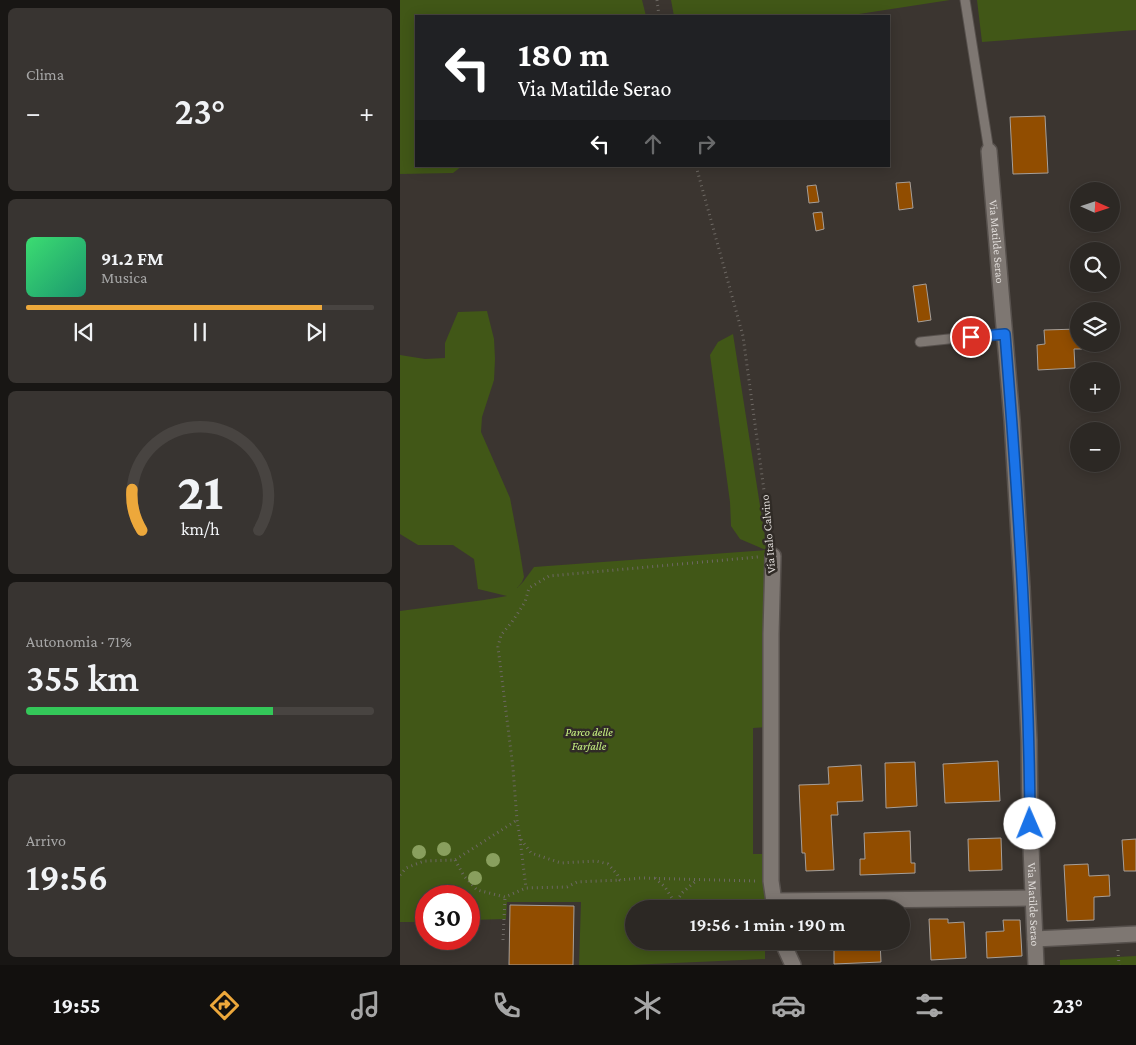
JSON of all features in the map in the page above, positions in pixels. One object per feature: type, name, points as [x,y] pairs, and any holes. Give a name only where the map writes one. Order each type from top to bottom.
[{"type":"street","name":"Via Matilde Serao","points":[[989,151],[1012,420],[1023,606],[1036,965]]},
{"type":"street","name":"Via Italo Calvino","points":[[773,556],[771,634],[771,881],[773,900]]},
{"type":"street","points":[[910,901],[1034,898]]},
{"type":"street","points":[[1036,939],[1136,934]]},
{"type":"street","points":[[786,950],[793,965]]},
{"type":"lane","points":[[966,0],[989,151]]},
{"type":"lane","points":[[920,342],[1005,334]]},
{"type":"path","points":[[657,0],[659,15]]},
{"type":"path","name":"Via Italo Calvino","points":[[696,167],[743,336],[773,556]]},
{"type":"path","points":[[526,888],[498,647],[501,635],[525,602],[528,588],[549,576],[773,556]]},
{"type":"path","points":[[400,875],[406,868],[424,861],[455,860],[517,820]]},
{"type":"path","points":[[520,838],[531,853],[561,863],[596,861],[608,864],[620,880]]},
{"type":"path","points":[[455,860],[464,876],[477,890],[505,897],[526,888],[567,887],[577,882],[641,878],[771,881]]},
{"type":"path","points":[[654,878],[666,887],[675,903],[683,892],[698,879]]},
{"type":"path","points":[[503,940],[505,897]]},
{"type":"green space","points":[[400,0],[642,0],[646,15],[415,15],[415,167],[461,167],[453,173],[400,174]]},
{"type":"green space","points":[[671,0],[950,0],[852,15],[674,15]]},
{"type":"green space","points":[[977,0],[1136,0],[1136,30],[982,42]]},
{"type":"green space","name":"Parco delle Farfalle","points":[[487,311],[494,339],[494,380],[482,417],[481,432],[510,498],[524,577],[517,588],[523,582],[534,567],[766,550],[740,539],[731,526],[730,502],[710,355],[718,342],[733,334],[767,550],[767,727],[753,728],[753,854],[767,854],[766,900],[625,900],[625,950],[765,950],[765,959],[630,965],[579,965],[581,902],[507,902],[506,919],[480,920],[480,885],[415,885],[415,922],[400,922],[400,611],[507,596],[478,589],[474,559],[453,545],[418,545],[400,534],[400,355],[425,359],[445,358],[445,343],[458,312]]},
{"type":"green space","points":[[1136,956],[1136,965],[1060,965],[1060,960]]},
{"type":"building","points":[[1045,116],[1048,173],[1013,174],[1010,117]]},
{"type":"building","points":[[910,182],[913,208],[899,210],[896,183]]},
{"type":"building","points":[[816,185],[819,202],[809,203],[807,186]]},
{"type":"building","points":[[822,212],[824,229],[816,231],[813,213]]},
{"type":"building","points":[[926,284],[931,320],[918,322],[913,286]]},
{"type":"building","points":[[1070,329],[1070,352],[1074,352],[1075,362],[1070,362],[1070,368],[1038,370],[1037,345],[1045,344],[1044,330]]},
{"type":"building","points":[[998,761],[1000,801],[945,803],[943,764]]},
{"type":"building","points":[[915,762],[917,806],[886,808],[885,763]]},
{"type":"building","points":[[861,765],[863,801],[837,802],[838,815],[831,815],[834,870],[806,871],[805,853],[802,853],[799,785],[829,784],[828,767]]},
{"type":"building","points":[[910,831],[911,863],[915,863],[915,873],[860,875],[860,859],[865,859],[864,833]]},
{"type":"building","points":[[1001,838],[1002,870],[969,871],[968,839]]},
{"type":"building","points":[[1136,839],[1136,871],[1124,871],[1122,840]]},
{"type":"building","points":[[1088,864],[1089,876],[1109,875],[1110,896],[1094,897],[1094,920],[1067,921],[1064,865]]},
{"type":"building","points":[[510,905],[574,906],[573,965],[509,965]]},
{"type":"building","points":[[929,919],[948,919],[948,923],[964,922],[966,958],[931,960]]},
{"type":"building","points":[[1003,920],[1020,920],[1022,956],[987,958],[986,932],[1004,931]]},
{"type":"building","points":[[834,950],[880,950],[881,962],[834,964]]},
{"type":"route","points":[[971,337],[1005,334],[1023,606],[1029,740],[1030,824]]}]
